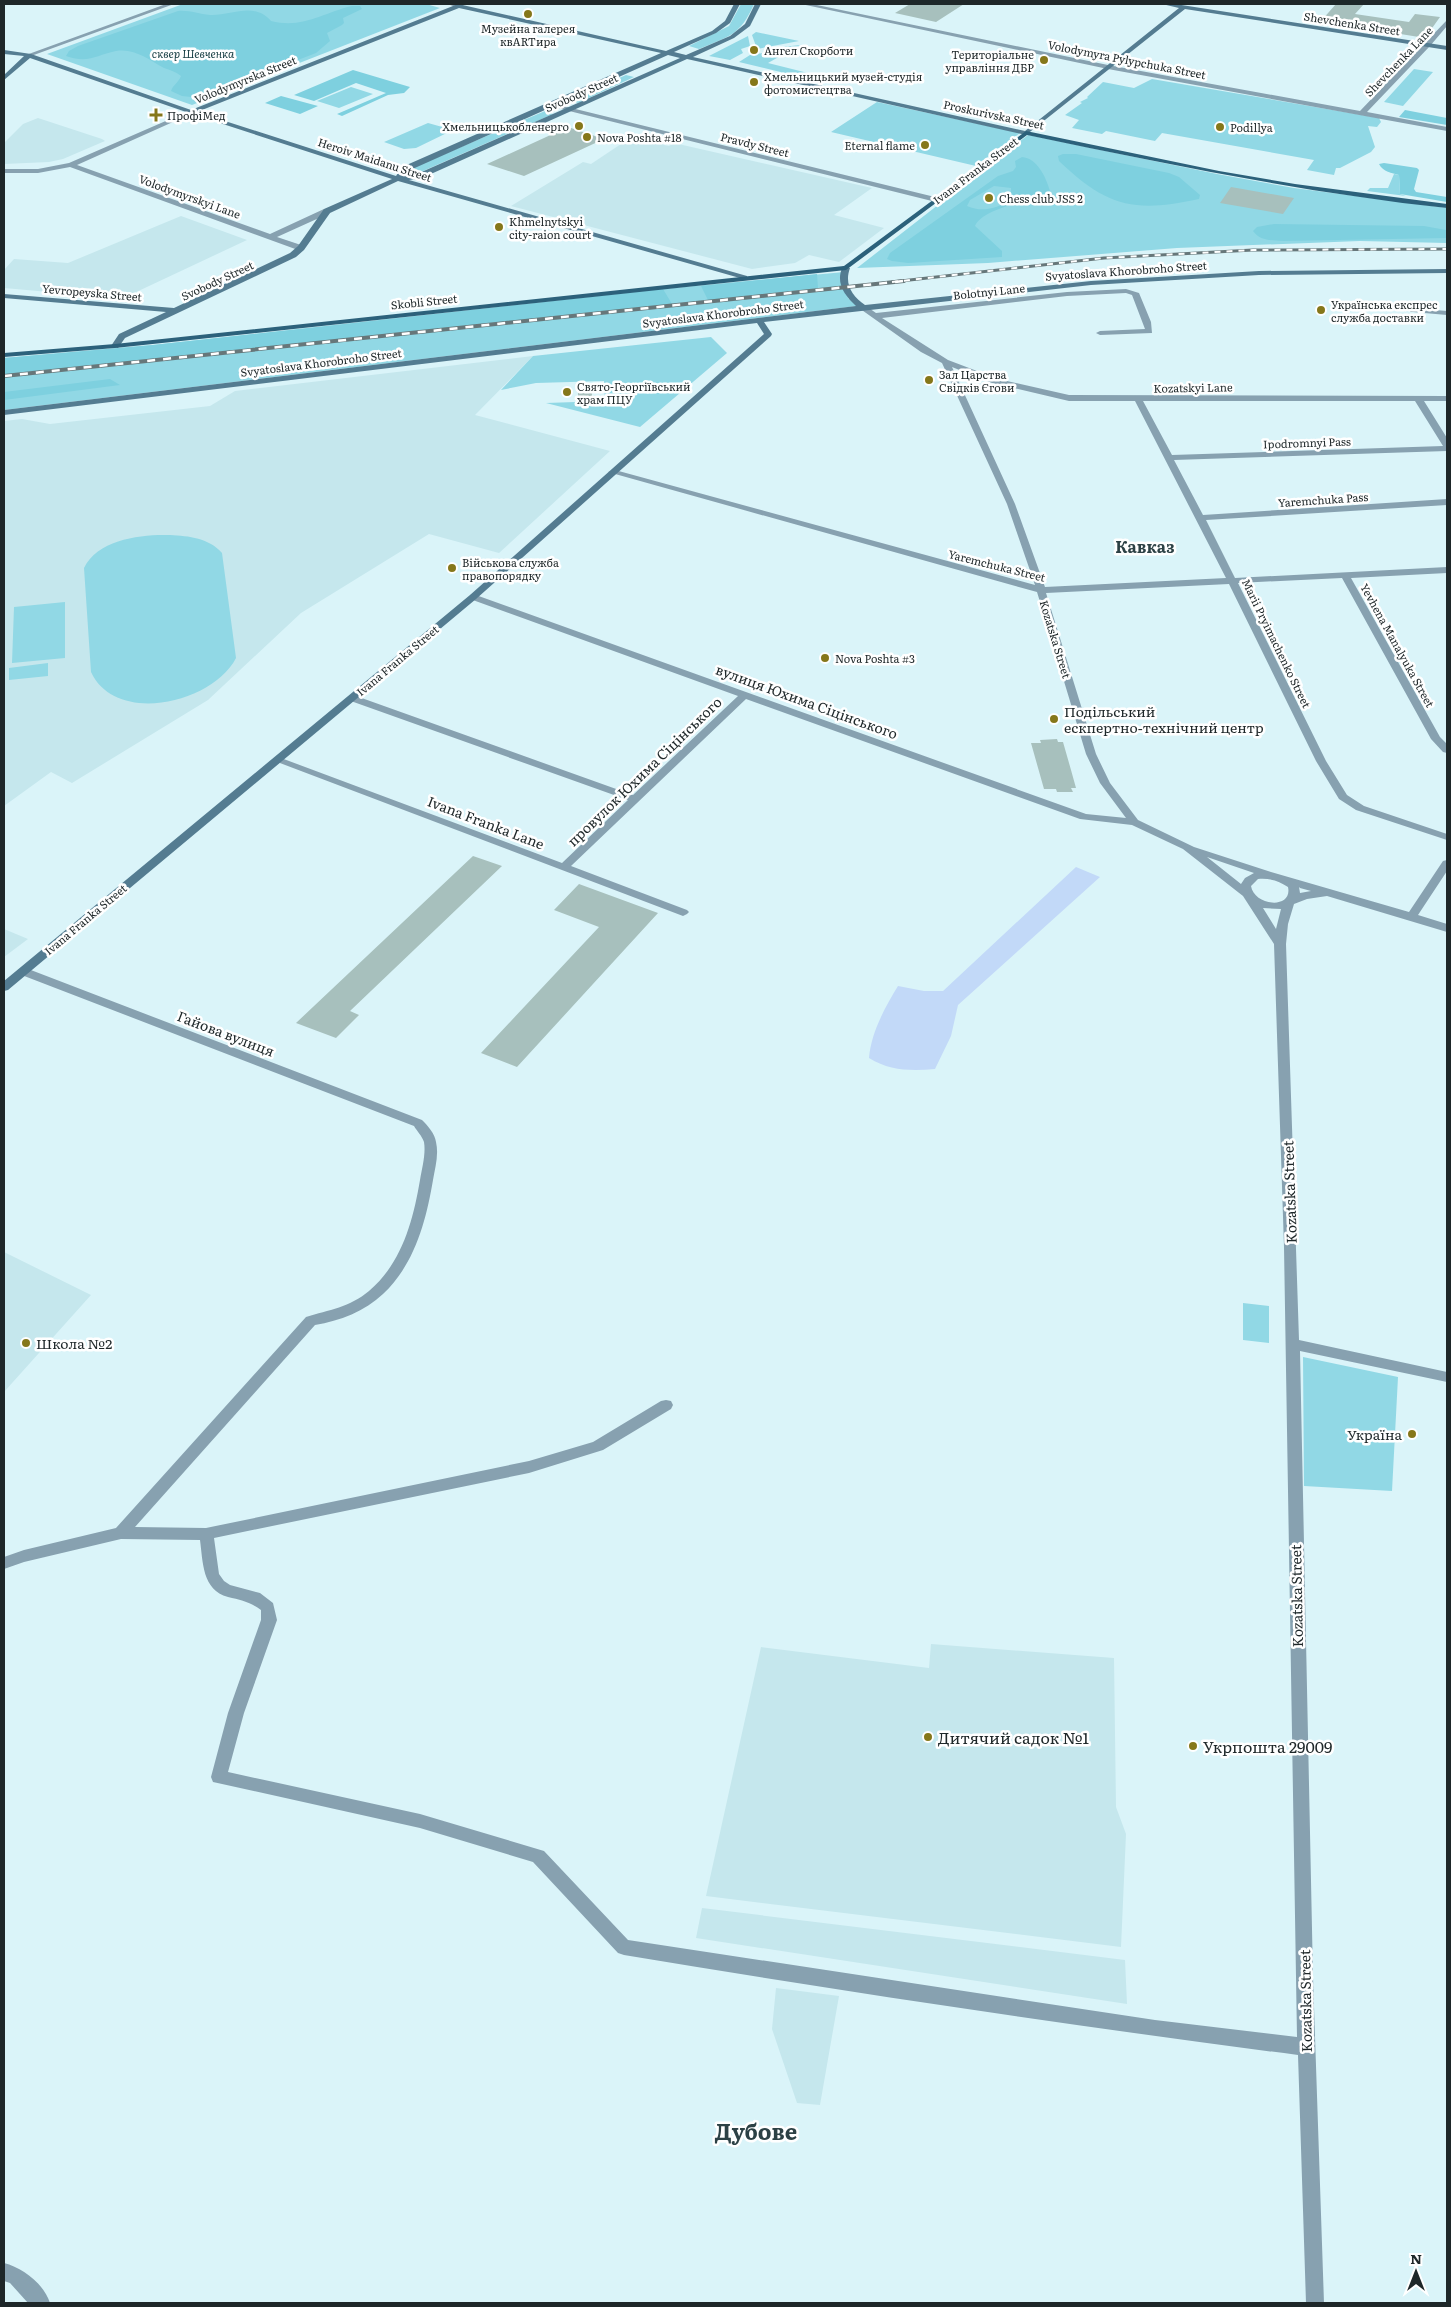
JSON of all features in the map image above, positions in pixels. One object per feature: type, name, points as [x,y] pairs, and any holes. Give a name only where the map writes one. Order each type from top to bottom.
[{"type":"main road","name":"Ivana Franka Street","points":[[846,268],[1026,133]]},
{"type":"main road","name":"Proskurivska Street","points":[[1026,133],[1295,186],[1447,206]]},
{"type":"main road","name":"Skobli Street","points":[[4,356],[115,346],[846,268]]},
{"type":"street","points":[[4,78],[29,55],[171,4]]},
{"type":"street","name":"Proskurivska Street","points":[[458,4],[687,58],[1026,133]]},
{"type":"street","name":"Volodymyrska Street","points":[[4,171],[38,171],[71,165],[191,112],[458,4]]},
{"type":"street","name":"Svobody Street","points":[[397,179],[406,169],[722,28],[730,20],[737,4]]},
{"type":"street","name":"Svobody Street","points":[[115,346],[122,336],[281,262],[301,248],[327,211],[397,179],[419,176],[687,58],[742,31],[751,21],[758,4]]},
{"type":"street","name":"Volodymyra Pylypchuka Street","points":[[804,4],[1108,67],[1447,129]]},
{"type":"street","name":"Shevchenka Street","points":[[1165,4],[1186,5],[1447,48]]},
{"type":"street","name":"Ivana Franka Street","points":[[1026,133],[1186,5]]},
{"type":"street","name":"Shevchenka Lane","points":[[1362,112],[1428,46],[1447,22]]},
{"type":"street","name":"Heroiv Maidanu Street","points":[[4,52],[29,55],[191,112],[397,179],[744,278]]},
{"type":"street","name":"Pravdy Street","points":[[552,105],[936,200]]},
{"type":"street","name":"Volodymyrskyi Lane","points":[[71,165],[301,248]]},
{"type":"street","points":[[270,237],[327,211]]},
{"type":"street","points":[[846,268],[843,277],[844,284],[848,292],[863,308],[924,350],[945,362]]},
{"type":"street","name":"Svyatoslava Khorobroho Street","points":[[4,412],[1024,289],[1170,276],[1318,271],[1447,271]]},
{"type":"street","name":"Bolotnyi Lane","points":[[875,316],[1067,294],[1126,291],[1135,293],[1149,331],[1100,333]]},
{"type":"street","name":"Yevropeyska Street","points":[[4,296],[178,311]]},
{"type":"street","points":[[1413,310],[1447,313]]},
{"type":"street","name":"Ivana Franka Street","points":[[4,987],[472,597],[768,334],[759,320]]},
{"type":"street","name":"Kozatskyi Lane","points":[[945,362],[995,381],[1069,398],[1138,399],[1281,396],[1447,398]]},
{"type":"street","name":"Kozatska Street","points":[[945,362],[1011,504],[1091,754],[1105,782],[1134,822],[1186,847],[1249,896],[1280,944],[1293,1344],[1297,1646],[1306,2047],[1315,2303]]},
{"type":"street","points":[[1418,398],[1447,447]]},
{"type":"street","name":"Marii Pryimachenko Street","points":[[1138,399],[1232,580],[1321,761],[1343,797],[1360,808],[1447,837]]},
{"type":"street","name":"Ipodromnyi Pass","points":[[1168,458],[1447,447]]},
{"type":"street","name":"Yaremchuka Street","points":[[612,472],[1040,590],[1447,570]]},
{"type":"street","name":"Yaremchuka Pass","points":[[1200,518],[1447,502]]},
{"type":"street","name":"Yevhena Manalyuka Street","points":[[1345,575],[1436,739],[1447,750]]},
{"type":"street","name":"вулиця Юхима Сіцінського","points":[[472,597],[1084,817],[1134,822]]},
{"type":"street","name":"провулок Юхима Сіцінського","points":[[564,867],[744,695]]},
{"type":"street","points":[[352,698],[635,799]]},
{"type":"street","name":"Ivana Franka Lane","points":[[277,760],[683,912]]},
{"type":"street","points":[[1186,847],[1333,895],[1412,915],[1447,928]]},
{"type":"street","points":[[1412,915],[1447,863]]},
{"type":"street","points":[[1270,875],[1251,878],[1245,886],[1249,896],[1270,906],[1291,901],[1304,895],[1333,895]]},
{"type":"street","points":[[1280,944],[1282,924],[1295,895],[1293,886],[1283,879]]},
{"type":"street","name":"Гайова вулиця","points":[[23,971],[418,1123],[430,1140],[429,1166],[420,1217],[407,1251],[390,1278],[379,1290],[361,1304],[336,1317],[311,1321],[122,1533]]},
{"type":"street","points":[[1293,1344],[1447,1376]]},
{"type":"street","points":[[4,1563],[24,1556],[122,1533],[206,1534],[529,1467],[598,1446],[666,1405]]},
{"type":"street","points":[[206,1534],[212,1576],[226,1590],[255,1597],[268,1607],[269,1620],[236,1713],[219,1778],[420,1821],[538,1856],[624,1947],[770,1971],[1156,2028],[1306,2047]]},
{"type":"street","points":[[4,2272],[15,2274],[41,2303]]},
{"type":"shaded area","points":[[38,118],[105,141],[63,159],[49,162],[4,164],[4,143],[23,124]]},
{"type":"shaded area","points":[[630,138],[669,146],[674,143],[872,188],[834,215],[884,228],[839,262],[809,255],[795,263],[752,269],[511,206],[583,162],[591,164]]},
{"type":"shaded area","points":[[181,216],[247,240],[132,294],[128,299],[4,288],[4,270],[14,259],[68,263]]},
{"type":"shaded area","points":[[533,356],[475,415],[610,451],[499,553],[429,534],[301,613],[208,700],[72,783],[51,772],[4,806],[4,421],[22,419],[50,424],[210,406],[235,391]]},
{"type":"shaded area","points":[[1076,867],[1100,877],[958,1005],[951,1036],[935,1069],[893,1068],[869,1058],[876,1030],[898,986],[924,991],[943,991]]},
{"type":"shaded area","points":[[4,929],[28,939],[4,957]]},
{"type":"shaded area","name":"Школа №2","points":[[4,1252],[91,1295],[4,1392]]},
{"type":"shaded area","name":"Дитячий садок №1","points":[[931,1644],[1114,1658],[1116,1807],[1126,1834],[1121,1947],[706,1896],[761,1647],[929,1668]]},
{"type":"shaded area","points":[[702,1908],[1125,1960],[1127,2004],[696,1938]]},
{"type":"shaded area","points":[[776,1988],[839,1996],[820,2105],[797,2103],[772,2029]]},
{"type":"green space","name":"сквер Шевченка","points":[[183,4],[426,4],[440,8],[192,105],[47,54]]},
{"type":"green space","points":[[741,4],[754,4],[744,23],[732,34],[699,49],[689,46],[729,26]]},
{"type":"green space","name":"сквер Шевченка","points":[[352,6],[360,6],[362,9],[343,18],[344,23],[342,25],[327,33],[330,41],[316,53],[200,98],[182,96],[171,91],[181,76],[136,53],[116,51],[87,59],[66,56],[69,51],[78,46],[178,11],[218,15],[250,11],[264,15],[271,21],[293,23],[303,22]]},
{"type":"green space","points":[[756,32],[799,41],[757,49],[752,35]]},
{"type":"green space","points":[[748,36],[750,46],[741,49],[743,53],[730,60],[709,56]]},
{"type":"green space","points":[[800,45],[768,63],[820,76],[814,80],[739,62],[750,55],[763,53],[765,49]]},
{"type":"green space","points":[[1414,69],[1433,72],[1403,106],[1384,102]]},
{"type":"green space","points":[[353,70],[410,87],[404,93],[388,95],[342,116],[337,114],[386,93],[356,83],[314,101],[294,95]]},
{"type":"green space","points":[[626,75],[634,77],[578,103],[570,100]]},
{"type":"green space","name":"Podillya","points":[[1152,79],[1379,118],[1381,122],[1377,127],[1368,126],[1375,147],[1371,152],[1340,168],[1336,168],[1334,175],[1307,170],[1314,160],[1162,133],[1155,141],[1106,131],[1102,134],[1072,128],[1079,120],[1065,115],[1082,103],[1080,102],[1088,98],[1103,82],[1134,88]]},
{"type":"green space","points":[[351,87],[373,94],[339,108],[317,101]]},
{"type":"green space","points":[[281,96],[318,106],[300,114],[265,103]]},
{"type":"green space","points":[[877,102],[1020,133],[976,166],[831,132]]},
{"type":"green space","points":[[1405,110],[1447,118],[1447,125],[1399,117]]},
{"type":"green space","points":[[545,111],[553,114],[414,175],[405,171]]},
{"type":"green space","points":[[428,123],[453,130],[416,148],[404,149],[384,142]]},
{"type":"green space","points":[[1028,135],[1294,188],[1447,208],[1447,243],[1360,241],[1177,248],[988,263],[857,268]]},
{"type":"green space","points":[[1076,154],[1169,173],[1179,177],[1200,195],[1199,199],[1156,205],[1139,205],[1107,197],[1076,176],[1059,161],[1058,156]]},
{"type":"green space","points":[[1022,157],[1032,161],[1043,174],[1050,191],[998,209],[980,219],[975,226],[1002,251],[1002,257],[908,263],[887,259],[890,253],[998,176],[1013,171],[1016,167],[1015,161]],"holes":[[[994,186],[1011,188],[1011,200],[1000,205],[990,209],[967,206],[970,200]]]},
{"type":"green space","points":[[1384,163],[1417,168],[1419,170],[1414,189],[1416,192],[1447,197],[1447,202],[1400,194],[1399,175],[1383,169],[1379,164]]},
{"type":"green space","points":[[1394,174],[1399,175],[1400,194],[1406,196],[1367,191],[1370,188],[1388,188]]},
{"type":"green space","points":[[1274,224],[1424,226],[1446,230],[1447,238],[1283,241],[1259,237],[1253,231],[1257,227]]},
{"type":"green space","points":[[844,272],[848,298],[857,306],[4,410],[4,358],[153,345],[663,289]]},
{"type":"green space","points":[[817,274],[818,288],[708,300],[701,286]]},
{"type":"green space","points":[[663,289],[672,304],[4,375],[4,358],[153,345]]},
{"type":"green space","points":[[711,337],[727,353],[640,427],[546,403],[605,401],[604,381],[536,383],[501,390],[533,356]]},
{"type":"green space","points":[[110,379],[120,385],[4,400],[4,392]]},
{"type":"green space","points":[[170,535],[191,537],[205,541],[222,553],[236,658],[224,674],[207,687],[187,696],[164,702],[142,703],[121,699],[103,689],[91,672],[84,568],[99,550],[122,540],[134,537]]},
{"type":"green space","points":[[65,602],[65,658],[12,663],[14,607]]},
{"type":"green space","points":[[48,663],[48,676],[9,680],[9,668]]},
{"type":"green space","points":[[1243,1303],[1269,1306],[1269,1343],[1243,1340]]},
{"type":"green space","points":[[1303,1357],[1398,1377],[1392,1491],[1304,1486]]},
{"type":"building","points":[[910,4],[964,4],[936,22],[895,13]]},
{"type":"building","points":[[1336,4],[1364,4],[1355,14],[1409,22],[1415,14],[1440,17],[1425,38],[1321,21]]},
{"type":"building","points":[[568,127],[604,139],[524,176],[487,164]]},
{"type":"building","points":[[1231,187],[1294,198],[1283,214],[1220,203]]},
{"type":"building","points":[[592,385],[592,399],[578,399],[578,386]]},
{"type":"building","points":[[1057,739],[1058,742],[1063,742],[1076,788],[1071,788],[1073,792],[1057,792],[1056,789],[1044,789],[1031,743],[1041,743],[1040,740]]},
{"type":"building","points":[[473,856],[502,866],[350,1011],[359,1015],[336,1038],[296,1023]]},
{"type":"building","points":[[579,884],[658,913],[517,1067],[481,1053],[599,927],[554,910]]},
{"type":"railway","points":[[892,282],[1104,258],[1253,250],[1447,249]]},
{"type":"railway","points":[[4,376],[904,281]]},
{"type":"place","name":"Музейна галерея квARTира","points":[[528,14]]},
{"type":"place","name":"Ангел Скорботи","points":[[754,50]]},
{"type":"place","name":"Територіальне управління ДБР","points":[[1044,60]]},
{"type":"place","name":"Хмельницький музей-студія фотомистецтва","points":[[754,82]]},
{"type":"place","name":"ПрофіМед","points":[[156,115]]},
{"type":"place","name":"Хмельницькобленерго","points":[[579,126]]},
{"type":"place","name":"Podillya","points":[[1220,127]]},
{"type":"place","name":"Nova Poshta #18","points":[[587,137]]},
{"type":"place","name":"Eternal flame","points":[[925,145]]},
{"type":"place","name":"Chess club JSS 2","points":[[989,198]]},
{"type":"place","name":"Khmelnytskyi city-raion court","points":[[499,227]]},
{"type":"place","name":"Українська експрес служба доставки","points":[[1321,310]]},
{"type":"place","name":"Зал Царства Свідків Єгови","points":[[929,380]]},
{"type":"place","name":"Свято-Георгіївський храм ПЦУ","points":[[567,392]]},
{"type":"place","name":"Військова служба правопорядку","points":[[452,568]]},
{"type":"place","name":"Nova Poshta #3","points":[[825,658]]},
{"type":"place","name":"Подільський ескпертно-технічний центр","points":[[1054,719]]},
{"type":"place","name":"Школа №2","points":[[26,1343]]},
{"type":"place","name":"Україна","points":[[1412,1434]]},
{"type":"place","name":"Дитячий садок №1","points":[[928,1737]]},
{"type":"place","name":"Укрпошта 29009","points":[[1193,1746]]},
{"type":"district","name":"Кавказ","points":[[1145,546]]},
{"type":"district","name":"Дубове","points":[[756,2130]]}]
